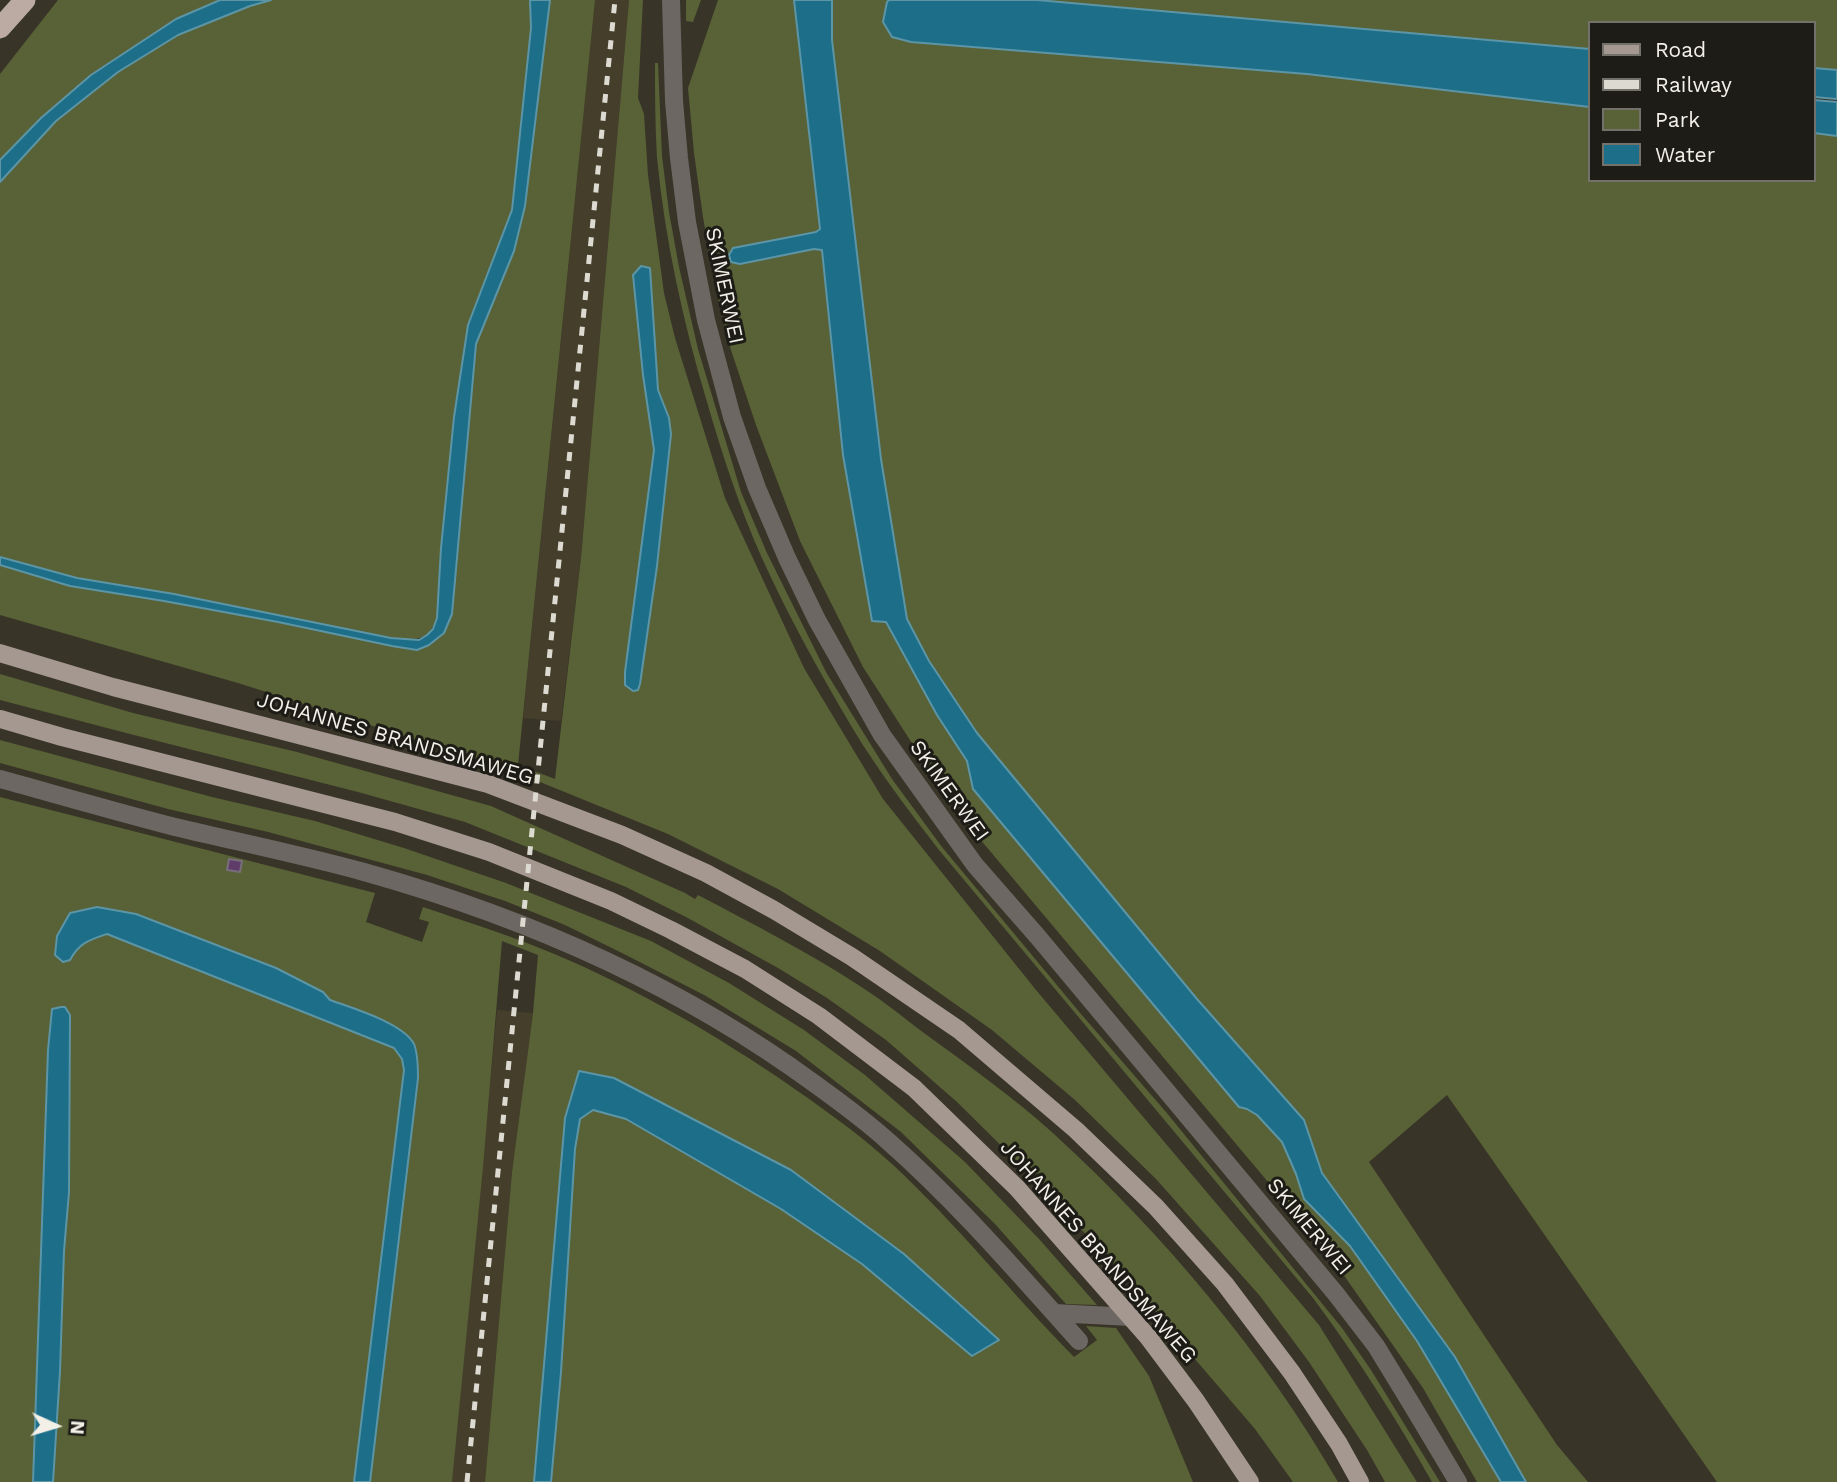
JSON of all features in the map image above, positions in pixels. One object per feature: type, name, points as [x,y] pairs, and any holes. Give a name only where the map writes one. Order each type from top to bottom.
[{"type":"highway","points":[[0,28],[25,0]]},
{"type":"main road","name":"JOHANNES BRANDSMAWEG","points":[[0,653],[113,687],[488,784],[622,835],[706,873],[852,957],[959,1030],[1076,1130],[1156,1207],[1225,1284],[1292,1373],[1339,1444],[1360,1482]]},
{"type":"main road","name":"JOHANNES BRANDSMAWEG","points":[[0,719],[76,741],[395,822],[489,852],[611,901],[745,969],[819,1016],[914,1088],[1017,1188],[1130,1317],[1196,1401],[1250,1482]]},
{"type":"street","name":"SKIMERWEI","points":[[671,0],[673,88],[679,158],[687,222],[706,320],[732,417],[757,488],[817,620],[882,735],[967,854],[1336,1294],[1376,1346],[1458,1482]]},
{"type":"street","points":[[0,779],[174,827],[363,872],[426,891],[551,936],[664,989],[775,1055],[888,1141],[984,1234],[1079,1341]]},
{"type":"street","points":[[1054,1313],[1130,1317]]},
{"type":"shaded area","points":[[595,0],[629,0],[581,558],[561,721],[523,718]]},
{"type":"shaded area","points":[[497,1010],[533,1013],[512,1172],[485,1482],[452,1482]]},
{"type":"green space","points":[[58,0],[220,0],[176,19],[91,75],[41,118],[0,160],[0,74]]},
{"type":"green space","points":[[271,0],[530,0],[531,28],[512,210],[468,325],[437,618],[429,632],[419,638],[391,638],[174,594],[77,578],[0,557],[0,182],[56,121],[118,72],[178,35]]},
{"type":"green space","points":[[550,0],[595,0],[518,765],[555,779],[581,558],[629,0],[643,0],[638,98],[644,114],[648,175],[664,293],[675,338],[725,498],[804,668],[883,799],[1036,990],[1319,1325],[1417,1482],[1385,1482],[1309,1362],[1260,1296],[1156,1179],[1075,1100],[992,1030],[880,951],[778,889],[668,834],[508,769],[238,683],[0,615],[0,565],[70,586],[278,622],[417,650],[444,633],[452,614],[476,344],[514,251],[525,206]],"holes":[[[641,266],[653,336],[658,391],[669,418],[671,434],[657,566],[638,690],[625,672],[654,450],[633,275]]]},
{"type":"green space","points":[[686,0],[701,0],[693,22],[686,21]]},
{"type":"green space","points":[[718,0],[794,0],[820,229],[816,232],[814,249],[822,250],[843,455],[872,621],[885,622],[937,715],[967,761],[973,789],[1239,1107],[1257,1115],[1282,1142],[1304,1199],[1350,1246],[1417,1341],[1501,1482],[1477,1482],[1423,1388],[1331,1257],[953,807],[863,667],[800,541],[730,347],[714,280],[694,153],[688,88]]},
{"type":"green space","points":[[832,0],[889,0],[887,2],[1307,74],[1588,107],[1588,182],[1816,182],[1816,133],[1837,136],[1837,1482],[1717,1482],[1447,1095],[1369,1162],[1557,1445],[1588,1482],[1526,1482],[1455,1357],[1322,1173],[1304,1120],[1197,999],[977,733],[929,661],[907,619],[881,459],[832,40]]},
{"type":"green space","points":[[1037,0],[1837,0],[1837,70],[1816,68],[1816,21],[1588,21],[1588,49]]},
{"type":"green space","points":[[655,63],[658,63],[662,156],[669,212],[698,349],[741,492],[767,553],[826,672],[892,779],[942,847],[1166,1112],[1342,1328],[1440,1482],[1432,1482],[1376,1388],[1313,1298],[939,850],[894,791],[863,745],[817,665],[782,600],[753,537],[725,460],[698,372],[676,281],[660,189],[656,146]]},
{"type":"green space","points":[[0,674],[133,713],[297,752],[491,806],[695,899],[698,895],[840,974],[868,991],[1023,1107],[1134,1212],[1209,1297],[1278,1387],[1338,1482],[1293,1482],[1255,1429],[1047,1191],[957,1102],[886,1040],[827,998],[778,968],[626,887],[465,822],[0,700]]},
{"type":"green space","points":[[0,740],[212,797],[315,821],[404,848],[506,883],[651,941],[729,983],[804,1030],[865,1075],[965,1162],[1040,1240],[1097,1305],[1066,1304],[995,1224],[901,1132],[796,1051],[706,996],[565,925],[505,901],[427,875],[0,763]]},
{"type":"green space","points":[[0,797],[375,893],[366,922],[422,942],[429,922],[419,919],[423,907],[569,960],[692,1023],[779,1078],[879,1152],[939,1211],[1074,1357],[1097,1340],[1086,1326],[1116,1328],[1149,1376],[1193,1482],[551,1482],[575,1149],[580,1119],[593,1110],[626,1119],[781,1209],[862,1264],[999,1340],[904,1254],[791,1170],[614,1078],[580,1071],[565,1118],[534,1482],[485,1482],[512,1172],[538,955],[502,941],[452,1482],[370,1482],[418,1064],[402,1031],[392,1025],[330,1000],[304,982],[270,966],[222,947],[97,907],[70,960],[85,943],[106,934],[394,1048],[402,1059],[404,1070],[354,1482],[53,1482],[69,1192],[61,1007],[52,1009],[48,1050],[33,1482],[0,1482]]},
{"type":"water","points":[[220,0],[271,0],[178,35],[118,72],[56,121],[0,182],[0,160],[41,118],[91,75],[176,19]]},
{"type":"water","points":[[530,0],[550,0],[525,206],[514,251],[476,344],[452,614],[444,633],[429,645],[417,650],[278,622],[70,586],[0,565],[0,557],[77,578],[174,594],[391,638],[419,640],[433,629],[437,618],[454,417],[468,325],[512,210],[531,28]]},
{"type":"water","points":[[794,0],[832,0],[832,40],[881,459],[907,619],[929,661],[977,733],[1197,999],[1304,1120],[1322,1173],[1455,1357],[1526,1482],[1501,1482],[1417,1341],[1350,1246],[1304,1199],[1282,1142],[1257,1115],[1239,1107],[973,789],[967,761],[937,715],[886,622],[872,621],[843,455],[822,250],[814,249],[740,264],[731,262],[729,255],[733,248],[820,229]]},
{"type":"water","points":[[1037,0],[1588,49],[1588,107],[1307,74],[911,42],[892,37],[883,22],[887,2]]},
{"type":"water","points":[[1816,68],[1837,70],[1837,99],[1816,97]]},
{"type":"water","points":[[1816,100],[1837,102],[1837,136],[1816,133]]},
{"type":"water","points":[[641,266],[650,268],[658,390],[669,418],[671,434],[657,566],[640,684],[638,690],[633,691],[625,685],[625,672],[654,450],[633,275]]},
{"type":"water","points":[[97,907],[136,914],[276,968],[323,992],[330,1000],[399,1029],[414,1044],[418,1078],[370,1482],[354,1482],[404,1070],[402,1059],[394,1048],[107,934],[85,943],[70,960],[63,962],[55,955],[57,936],[70,913]]},
{"type":"water","points":[[65,1007],[70,1015],[69,1192],[60,1371],[53,1482],[33,1482],[48,1050],[52,1009]]},
{"type":"water","points":[[579,1071],[614,1078],[791,1170],[904,1254],[999,1340],[972,1356],[862,1264],[781,1209],[626,1119],[593,1110],[580,1119],[575,1149],[551,1482],[534,1482],[565,1118]]},
{"type":"building","points":[[229,859],[242,861],[240,872],[227,870]]},
{"type":"railway","points":[[467,1482],[615,0]]}]
